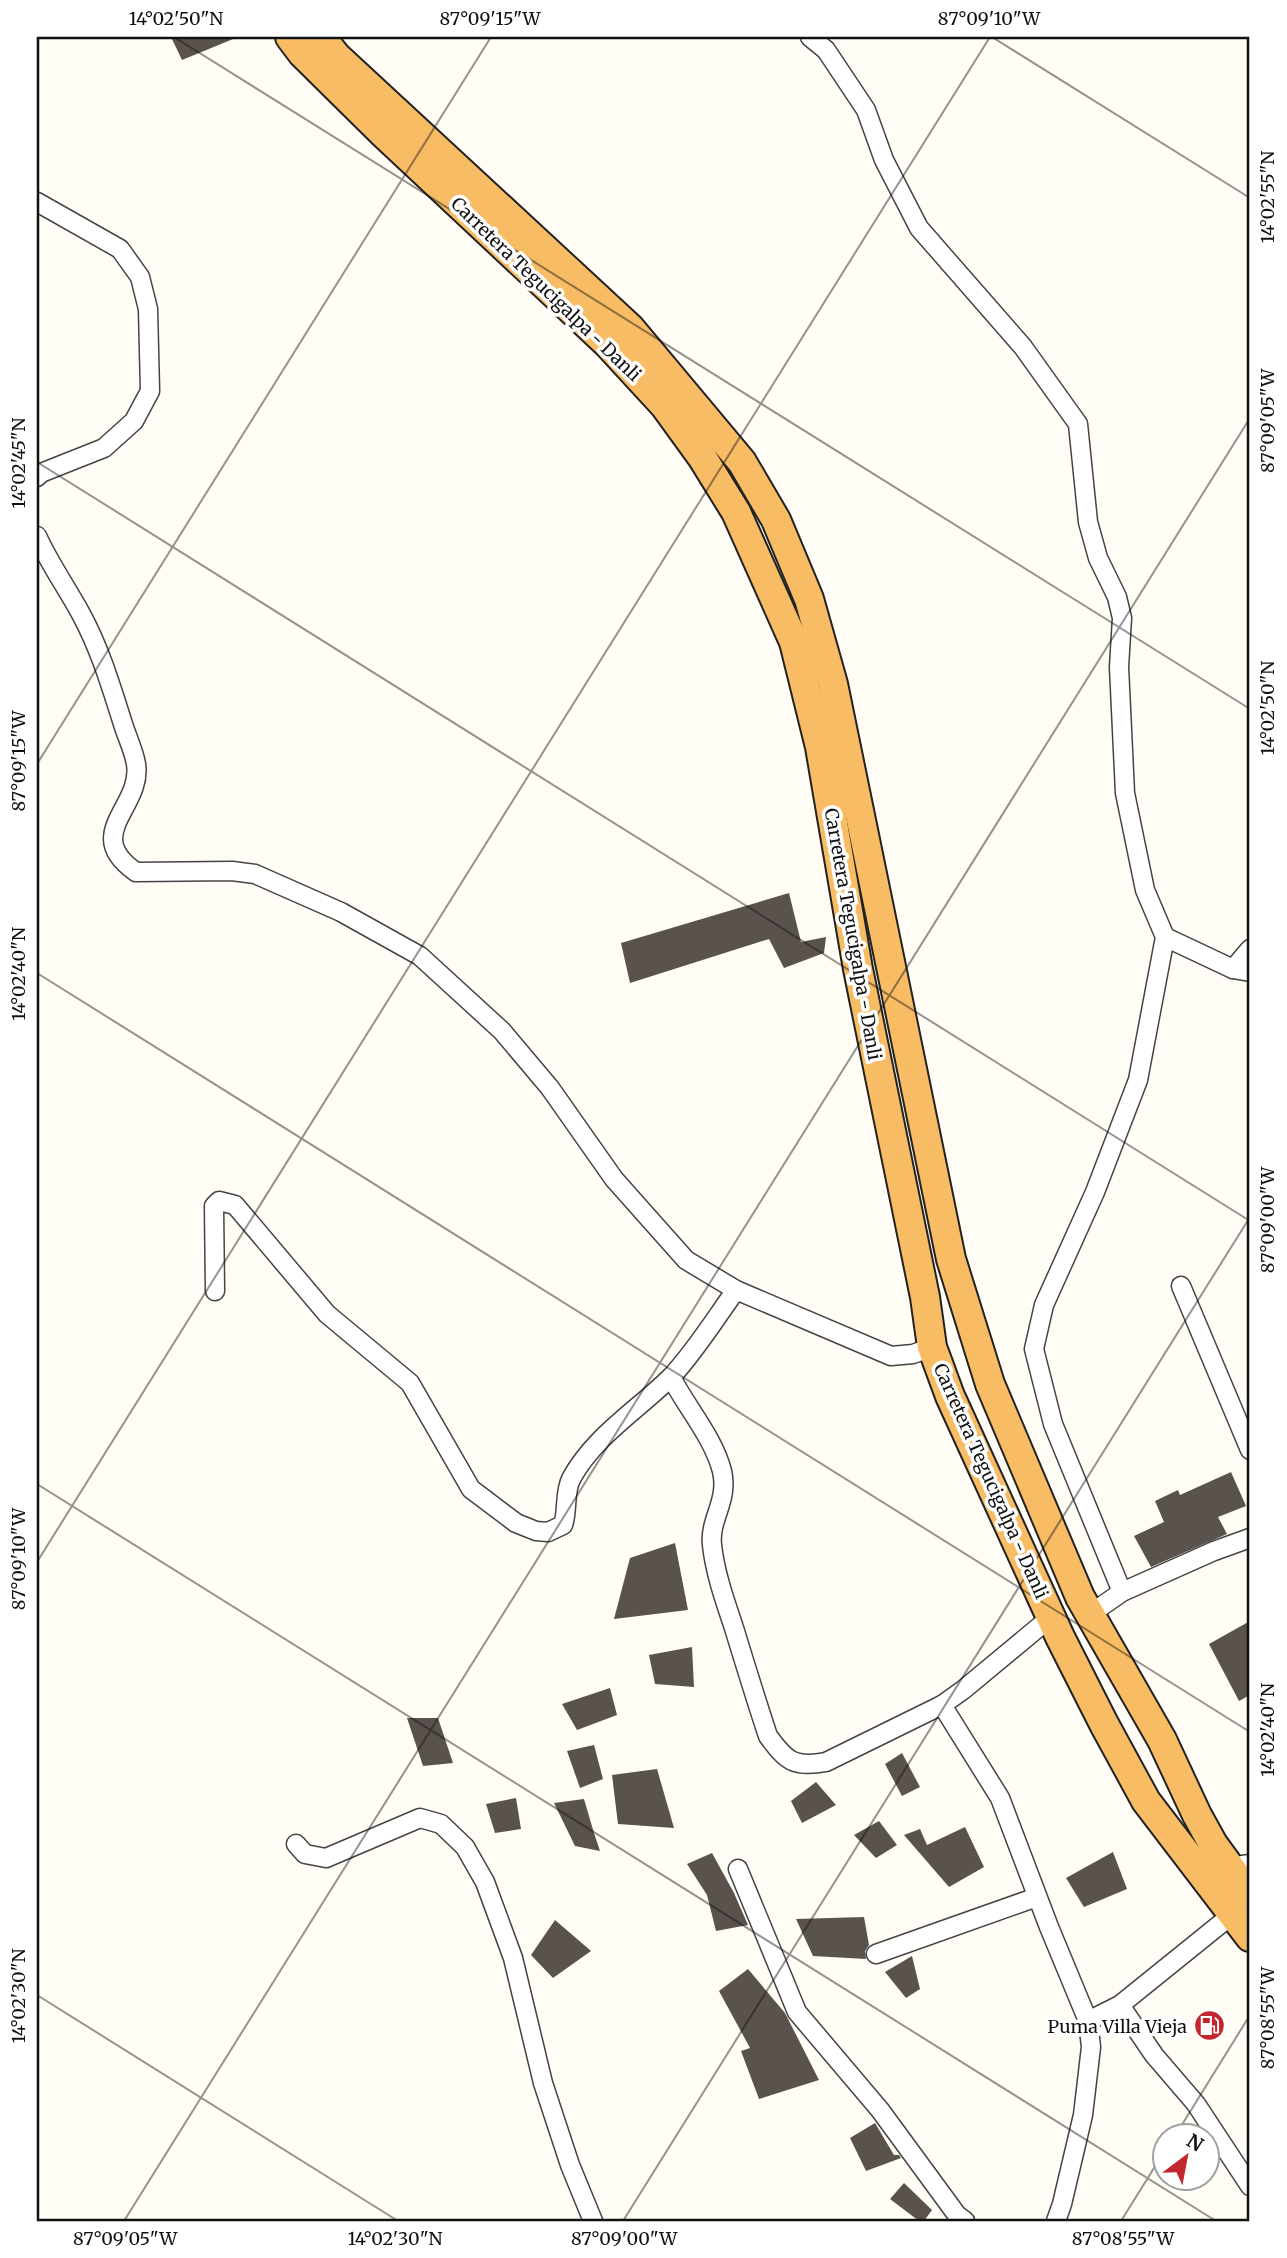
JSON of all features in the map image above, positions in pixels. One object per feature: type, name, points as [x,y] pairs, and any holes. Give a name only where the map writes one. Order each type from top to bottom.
[{"type":"highway","name":"Carretera Tegucigalpa - Danli","points":[[290,37],[302,53],[383,132],[607,343],[664,407],[702,457],[736,512],[793,642],[820,747],[858,969],[925,1297],[932,1347],[950,1396],[1051,1617],[1148,1804],[1244,1904]]},
{"type":"highway","name":"Carretera Tegucigalpa - Danli","points":[[321,37],[336,56],[630,328],[742,462],[776,520],[809,599],[833,684],[951,1259],[990,1384],[1089,1615],[1163,1740],[1197,1815],[1239,1866],[1250,1937]]},
{"type":"highway","points":[[932,1347],[941,1355],[957,1356],[968,1347],[975,1334]]},
{"type":"highway","points":[[950,1396],[957,1381],[970,1373],[977,1373],[990,1384]]},
{"type":"highway","points":[[1123,1758],[1136,1764],[1152,1761],[1163,1740]]},
{"type":"highway","points":[[1148,1804],[1150,1796],[1160,1785],[1175,1783],[1186,1788]]},
{"type":"street","points":[[810,37],[826,50],[866,110],[884,160],[919,228],[1023,347],[1079,424],[1088,522],[1098,558],[1117,597],[1122,618],[1119,667],[1125,793],[1145,890],[1165,937],[1138,1080],[1095,1192],[1044,1305],[1034,1349],[1053,1424],[1122,1592]]},
{"type":"street","points":[[37,202],[120,249],[140,277],[148,309],[150,391],[134,421],[104,448],[37,477]]},
{"type":"street","points":[[37,536],[82,615],[105,666],[136,765],[136,787],[119,816],[112,837],[115,852],[124,863],[136,872],[232,871],[255,874],[341,912],[421,956],[502,1031],[550,1088],[614,1179],[686,1260],[736,1290],[891,1356],[913,1354],[932,1347]]},
{"type":"street","points":[[1165,937],[1242,970],[1250,949]]},
{"type":"street","points":[[215,1291],[214,1206],[219,1201],[235,1205],[327,1314],[410,1382],[471,1489],[516,1523],[536,1531],[548,1532],[563,1525],[569,1482],[578,1468],[603,1438],[671,1377],[736,1290]]},
{"type":"street","points":[[1181,1286],[1250,1450]]},
{"type":"street","points":[[671,1377],[681,1398],[715,1451],[722,1473],[722,1506],[711,1542],[719,1580],[768,1736],[784,1756],[806,1766],[826,1762],[942,1705],[1051,1617]]},
{"type":"street","points":[[1089,1615],[1122,1592],[1213,1551],[1250,1538]]},
{"type":"street","points":[[942,1705],[1000,1798],[1088,2021],[1091,2047],[1083,2115],[1056,2221]]},
{"type":"street","points":[[296,1844],[305,1854],[326,1858],[420,1818],[442,1824],[465,1847],[485,1882],[513,1958],[543,2083],[570,2165],[593,2221]]},
{"type":"street","points":[[738,1869],[797,2012],[880,2110],[957,2215],[965,2221]]},
{"type":"street","points":[[876,1954],[1037,1897]]},
{"type":"street","points":[[1088,2021],[1120,2005],[1244,1904]]},
{"type":"street","points":[[1120,2005],[1154,2055],[1196,2104],[1250,2186]]},
{"type":"building","points":[[171,37],[238,37],[182,60]]},
{"type":"building","points":[[789,893],[801,942],[826,937],[824,953],[784,968],[769,939],[630,983],[621,943]]},
{"type":"building","points":[[1231,1472],[1246,1506],[1218,1517],[1227,1534],[1151,1567],[1134,1536],[1164,1522],[1155,1501],[1178,1490],[1180,1495]]},
{"type":"building","points":[[675,1543],[688,1610],[614,1619],[630,1558]]},
{"type":"building","points":[[1250,1621],[1250,1695],[1239,1701],[1209,1644]]},
{"type":"building","points":[[692,1647],[694,1687],[655,1684],[649,1655]]},
{"type":"building","points":[[610,1688],[617,1715],[577,1730],[562,1704]]},
{"type":"building","points":[[407,1718],[438,1718],[453,1763],[423,1766]]},
{"type":"building","points":[[594,1745],[603,1779],[580,1788],[567,1751]]},
{"type":"building","points":[[902,1753],[920,1787],[902,1796],[885,1764]]},
{"type":"building","points":[[657,1769],[674,1828],[618,1824],[612,1775]]},
{"type":"building","points":[[816,1782],[836,1805],[802,1823],[791,1801]]},
{"type":"building","points":[[516,1798],[521,1829],[495,1833],[486,1804]]},
{"type":"building","points":[[584,1799],[600,1851],[575,1846],[554,1803]]},
{"type":"building","points":[[879,1821],[897,1845],[876,1858],[854,1835]]},
{"type":"building","points":[[965,1827],[984,1867],[949,1887],[904,1835],[920,1829],[927,1845]]},
{"type":"building","points":[[1113,1852],[1127,1889],[1084,1907],[1066,1878]]},
{"type":"building","points":[[712,1853],[748,1925],[716,1931],[707,1895],[687,1864]]},
{"type":"building","points":[[864,1917],[869,1945],[865,1951],[866,1959],[813,1956],[796,1919]]},
{"type":"building","points":[[555,1920],[591,1951],[553,1978],[531,1955]]},
{"type":"building","points":[[912,1956],[920,1989],[906,1998],[885,1972]]},
{"type":"building","points":[[748,1969],[785,2013],[819,2080],[759,2099],[741,2051],[750,2048],[719,1991]]},
{"type":"building","points":[[875,2123],[894,2155],[901,2158],[866,2171],[850,2138]]},
{"type":"building","points":[[904,2183],[932,2210],[924,2221],[919,2221],[890,2199]]},
{"type":"place","name":"Puma Villa Vieja","points":[[1210,2026]]}]
